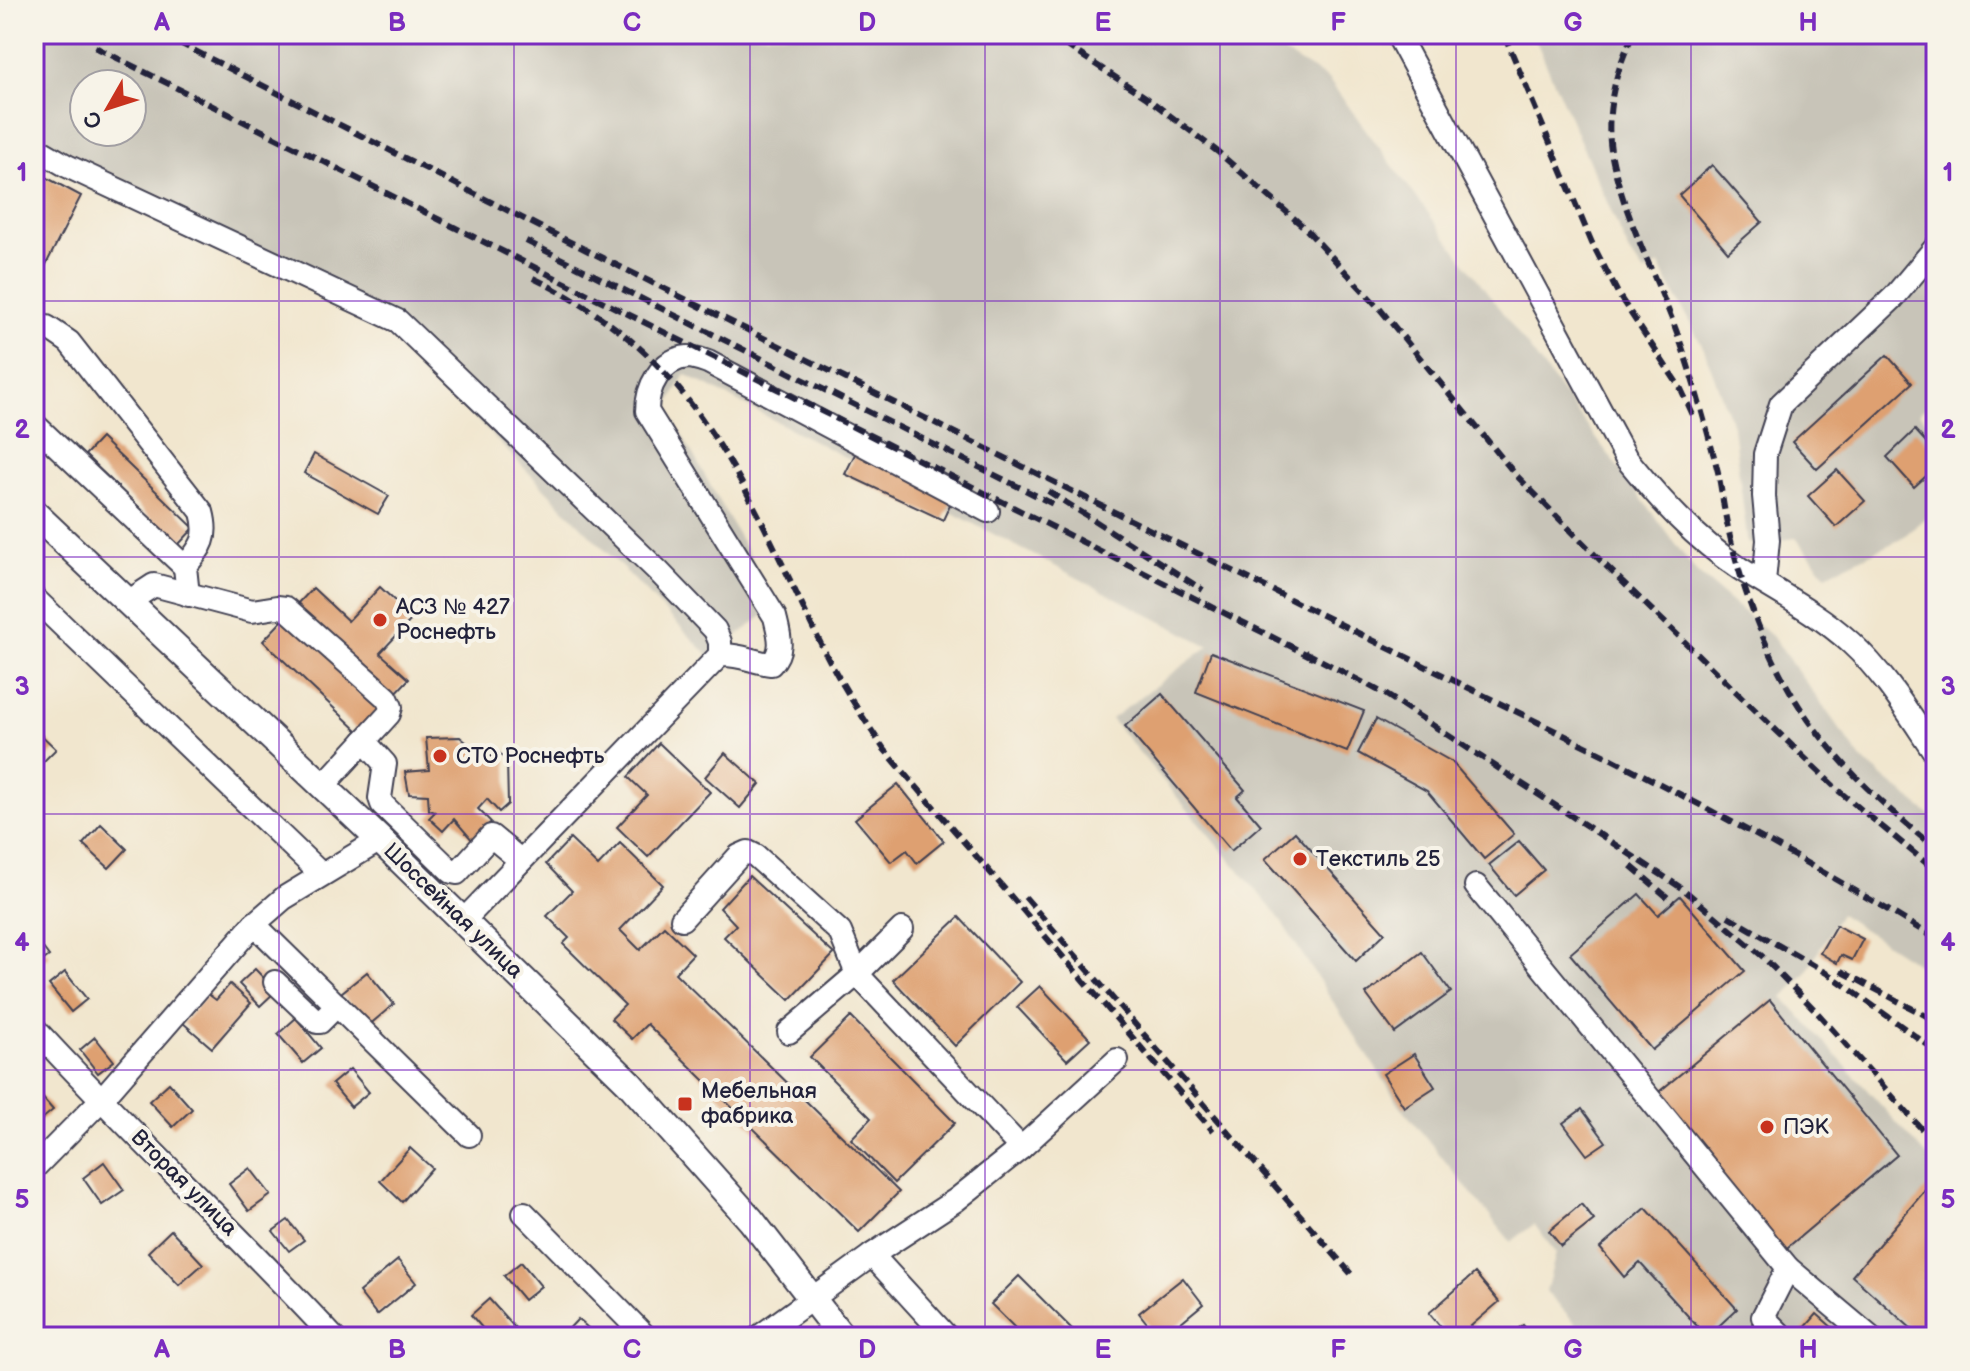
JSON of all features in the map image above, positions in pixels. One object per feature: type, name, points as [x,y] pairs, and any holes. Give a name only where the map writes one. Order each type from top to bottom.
[{"type":"main road","name":"Шоссейная улица","points":[[34,513],[584,1038],[667,1124],[751,1220],[842,1337]]},
{"type":"street","points":[[1397,34],[1626,458],[1672,514],[1705,543],[1739,568],[1806,608],[1851,642],[1881,675],[1936,754]]},
{"type":"street","points":[[34,147],[67,166],[398,321],[658,571],[715,630],[720,642],[720,655]]},
{"type":"street","points":[[1764,582],[1768,540],[1764,496],[1765,454],[1781,404],[1894,297],[1936,247]]},
{"type":"street","points":[[34,332],[47,327],[69,342],[202,512],[207,530],[201,546],[185,567]]},
{"type":"street","points":[[463,921],[720,655],[740,654],[771,664],[779,656],[780,641],[775,617],[647,411],[647,394],[654,380],[673,362],[689,357],[708,362],[988,511]]},
{"type":"street","points":[[34,424],[185,567],[188,595]]},
{"type":"street","points":[[128,602],[154,585],[252,611],[286,608],[387,698],[391,707],[389,714],[323,786]]},
{"type":"street","points":[[34,598],[321,874]]},
{"type":"street","points":[[364,741],[385,764],[380,798],[382,804],[452,872],[457,873],[491,836],[520,860]]},
{"type":"street","points":[[34,1168],[100,1101],[254,924],[284,898],[380,840]]},
{"type":"street","points":[[682,919],[739,856],[748,852],[756,856],[840,932],[857,974],[1021,1148]]},
{"type":"street","points":[[1476,886],[1788,1268],[1870,1337]]},
{"type":"street","points":[[254,924],[469,1135]]},
{"type":"street","points":[[789,1032],[857,974],[902,929]]},
{"type":"street","points":[[275,982],[317,1022],[337,1005]]},
{"type":"street","name":"Вторая улица","points":[[34,1028],[100,1101],[234,1232],[333,1337]]},
{"type":"street","points":[[759,1337],[872,1255],[956,1200],[1021,1148],[1117,1060]]},
{"type":"street","points":[[524,1213],[646,1337]]},
{"type":"street","points":[[872,1255],[947,1337]]},
{"type":"street","points":[[1783,1337],[1763,1317],[1788,1268]]},
{"type":"street","points":[[1194,1337],[1205,1337]]},
{"type":"shaded area","points":[[34,34],[1252,34],[1328,79],[1697,573],[1772,636],[1862,760],[1936,820],[1936,976],[1840,914],[1806,973],[1783,997],[1936,1166],[1936,1337],[1589,1337],[1546,1292],[1556,1253],[1534,1224],[1511,1242],[1401,1107],[1277,915],[1111,719],[1209,646],[685,374],[667,408],[777,605],[710,657],[368,309],[34,133]]},
{"type":"shaded area","points":[[1533,34],[1936,34],[1936,396],[1919,413],[1936,433],[1936,508],[1901,539],[1826,575],[1796,538],[1748,544],[1733,427],[1704,349],[1659,265],[1644,273],[1630,254]]},
{"type":"building","points":[[1712,165],[1762,222],[1728,252],[1679,195]]},
{"type":"building","points":[[36,172],[81,196],[38,280],[34,277]]},
{"type":"building","points":[[1887,355],[1912,383],[1817,469],[1792,442]]},
{"type":"building","points":[[1915,430],[1936,453],[1936,467],[1914,487],[1887,457]]},
{"type":"building","points":[[101,438],[194,528],[178,545],[85,455]]},
{"type":"building","points":[[856,452],[953,498],[943,520],[845,474]]},
{"type":"building","points":[[314,454],[389,496],[378,514],[304,473]]},
{"type":"building","points":[[1837,470],[1865,501],[1836,527],[1808,496]]},
{"type":"building","points":[[380,587],[413,618],[380,653],[409,679],[359,732],[263,641],[313,588],[348,621]]},
{"type":"building","points":[[1211,652],[1364,711],[1347,752],[1196,692]]},
{"type":"building","points":[[1162,694],[1245,790],[1237,797],[1261,825],[1231,851],[1125,726]]},
{"type":"building","points":[[1376,719],[1452,762],[1514,834],[1484,859],[1427,791],[1358,753]]},
{"type":"building","points":[[34,728],[56,749],[34,771]]},
{"type":"building","points":[[460,737],[487,760],[497,751],[507,761],[508,804],[499,812],[487,799],[478,809],[491,822],[473,841],[454,819],[443,831],[429,818],[435,812],[429,810],[428,795],[409,794],[405,772],[429,770],[426,738]]},
{"type":"building","points":[[659,743],[710,792],[648,857],[617,827],[647,795],[628,777]]},
{"type":"building","points":[[725,753],[760,784],[740,808],[705,777]]},
{"type":"building","points":[[898,784],[944,841],[917,863],[907,850],[891,862],[855,819]]},
{"type":"building","points":[[101,824],[127,849],[109,868],[83,844]]},
{"type":"building","points":[[1295,832],[1385,933],[1356,961],[1265,859]]},
{"type":"building","points":[[570,839],[598,866],[620,843],[663,885],[620,930],[640,950],[664,926],[693,954],[675,973],[899,1192],[859,1232],[647,1024],[632,1039],[611,1019],[625,1005],[563,944],[569,938],[547,916],[572,891],[546,864]]},
{"type":"building","points":[[1519,841],[1544,870],[1514,895],[1489,865]]},
{"type":"building","points":[[749,876],[834,954],[790,1000],[724,937],[736,925],[720,908]]},
{"type":"building","points":[[1639,894],[1658,915],[1680,896],[1745,971],[1652,1050],[1570,954]]},
{"type":"building","points":[[959,917],[1020,982],[955,1046],[893,980]]},
{"type":"building","points":[[1836,925],[1863,939],[1852,960],[1841,955],[1837,963],[1820,953]]},
{"type":"building","points":[[34,936],[49,956],[34,967]]},
{"type":"building","points":[[1422,952],[1451,992],[1395,1033],[1366,994]]},
{"type":"building","points":[[255,969],[276,991],[260,1006],[239,984]]},
{"type":"building","points":[[65,972],[87,999],[71,1012],[49,985]]},
{"type":"building","points":[[367,972],[394,1004],[368,1026],[341,993]]},
{"type":"building","points":[[230,984],[251,1003],[212,1048],[183,1023],[208,994],[216,1000]]},
{"type":"building","points":[[1040,986],[1090,1039],[1067,1060],[1017,1007]]},
{"type":"building","points":[[1770,1000],[1897,1155],[1782,1252],[1654,1096]]},
{"type":"building","points":[[851,1017],[955,1123],[894,1183],[851,1139],[871,1118],[810,1057]]},
{"type":"building","points":[[296,1018],[321,1048],[303,1063],[278,1034]]},
{"type":"building","points":[[95,1037],[114,1061],[98,1073],[80,1050]]},
{"type":"building","points":[[1414,1054],[1435,1087],[1404,1107],[1383,1074]]},
{"type":"building","points":[[350,1069],[369,1092],[351,1107],[332,1084]]},
{"type":"building","points":[[169,1083],[192,1109],[173,1127],[149,1101]]},
{"type":"building","points":[[34,1088],[53,1110],[36,1124],[34,1122]]},
{"type":"building","points":[[1582,1109],[1606,1142],[1587,1155],[1563,1123]]},
{"type":"building","points":[[410,1148],[432,1168],[402,1202],[380,1181]]},
{"type":"building","points":[[104,1162],[124,1190],[102,1205],[83,1178]]},
{"type":"building","points":[[250,1168],[271,1195],[249,1211],[229,1184]]},
{"type":"building","points":[[1927,1188],[1936,1196],[1936,1337],[1921,1337],[1852,1276]]},
{"type":"building","points":[[1581,1204],[1594,1220],[1561,1246],[1549,1231]]},
{"type":"building","points":[[1646,1208],[1737,1309],[1707,1337],[1640,1263],[1624,1277],[1600,1248]]},
{"type":"building","points":[[288,1220],[304,1240],[289,1251],[273,1231]]},
{"type":"building","points":[[171,1230],[203,1264],[179,1285],[148,1252]]},
{"type":"building","points":[[398,1260],[416,1283],[377,1315],[359,1292]]},
{"type":"building","points":[[521,1262],[541,1286],[524,1300],[504,1276]]},
{"type":"building","points":[[1475,1273],[1499,1302],[1458,1337],[1449,1337],[1429,1313]]},
{"type":"building","points":[[1019,1276],[1075,1332],[1070,1337],[1024,1337],[991,1304]]},
{"type":"building","points":[[1183,1278],[1203,1304],[1163,1337],[1158,1337],[1139,1313]]},
{"type":"building","points":[[489,1299],[516,1329],[507,1337],[490,1337],[471,1315]]},
{"type":"building","points":[[1817,1314],[1843,1337],[1797,1337]]},
{"type":"building","points":[[578,1319],[598,1337],[561,1337]]},
{"type":"building","points":[[1523,1325],[1533,1337],[1508,1337]]},
{"type":"railway","points":[[162,34],[536,225],[1608,757],[1774,845],[1936,939]]},
{"type":"railway","points":[[1049,34],[1147,98],[1218,152],[1305,228],[1380,309],[1515,474],[1840,792],[1936,871]]},
{"type":"railway","points":[[1504,34],[1592,243],[1620,297],[1681,389],[1693,415]]},
{"type":"railway","points":[[1633,34],[1621,63],[1610,109],[1612,157],[1625,205],[1673,321],[1691,376],[1718,472],[1734,552],[1752,610],[1786,684],[1817,731],[1873,794],[1936,849]]},
{"type":"railway","points":[[95,47],[1314,658]]},
{"type":"railway","points":[[526,241],[1055,505]]},
{"type":"railway","points":[[533,278],[568,296],[618,330],[648,356],[688,400],[732,466],[828,658],[884,749],[1213,1131]]},
{"type":"railway","points":[[1048,491],[1203,590]]},
{"type":"railway","points":[[1305,652],[1385,694],[1683,889],[1762,956],[1936,1145]]},
{"type":"railway","points":[[1631,866],[1673,902]]},
{"type":"railway","points":[[1025,897],[1352,1275]]},
{"type":"railway","points":[[1728,916],[1833,977],[1936,1051]]},
{"type":"railway","points":[[1841,971],[1936,1021]]},
{"type":"place","name":"АСЗ № 427 Роснефть","points":[[380,620]]},
{"type":"place","name":"СТО Роснефть","points":[[440,756]]},
{"type":"place","name":"Текстиль 25","points":[[1300,859]]},
{"type":"place","name":"Мебельная фабрика","points":[[685,1104]]},
{"type":"place","name":"ПЭК","points":[[1767,1127]]}]
